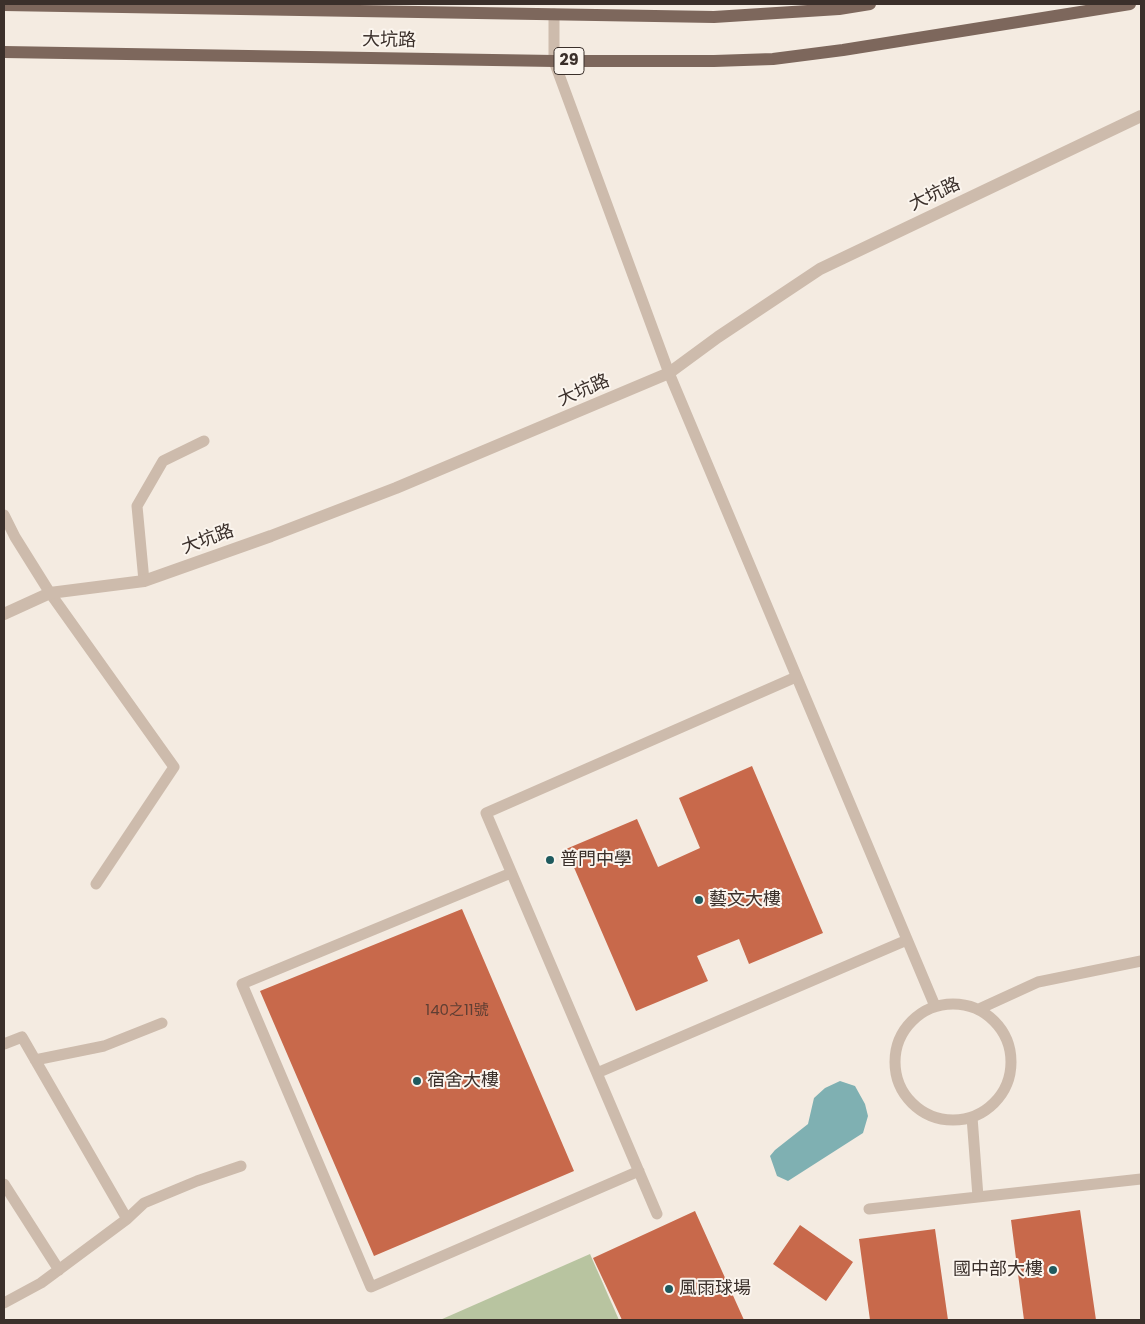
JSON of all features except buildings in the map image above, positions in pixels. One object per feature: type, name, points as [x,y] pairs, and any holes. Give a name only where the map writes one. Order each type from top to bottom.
[{"type":"main road","name":"大坑路","points":[[4,6],[714,16],[830,10],[870,4]]},
{"type":"main road","name":"大坑路","points":[[4,52],[554,61],[714,61],[773,58],[843,50],[1130,4]]},
{"type":"street","name":"大坑路","points":[[4,614],[50,593],[144,582],[396,488],[669,373],[718,337],[820,269],[1141,116]]},
{"type":"lane","points":[[554,14],[554,61],[669,373],[935,1006]]},
{"type":"lane","points":[[144,582],[137,506],[163,461],[204,441]]},
{"type":"lane","points":[[4,515],[9,538],[174,767],[96,884]]},
{"type":"lane","points":[[657,1214],[486,813],[796,677]]},
{"type":"lane","points":[[511,873],[242,984],[367,1278],[371,1287],[639,1172]]},
{"type":"lane","points":[[597,1074],[907,940]]},
{"type":"lane","points":[[979,1009],[1038,982],[1141,961]]},
{"type":"lane","points":[[957,1003],[979,1009],[998,1023],[1009,1044],[1012,1066],[1006,1088],[992,1106],[972,1117],[950,1120],[928,1114],[909,1100],[898,1080],[895,1057],[901,1035],[915,1017],[935,1006],[957,1003]]},
{"type":"lane","points":[[35,1060],[104,1046],[162,1024]]},
{"type":"lane","points":[[4,1044],[22,1038],[127,1219]]},
{"type":"lane","points":[[972,1117],[978,1197]]},
{"type":"lane","points":[[4,1303],[41,1283],[127,1219],[144,1203],[197,1181],[241,1166]]},
{"type":"lane","points":[[869,1209],[1141,1179]]},
{"type":"lane","points":[[4,1184],[59,1270]]},
{"type":"green space","points":[[590,1254],[619,1320],[440,1320]]},
{"type":"water","points":[[840,1081],[855,1086],[865,1104],[868,1116],[863,1133],[788,1181],[777,1176],[770,1156],[808,1124],[814,1098],[825,1088]]},
{"type":"place","name":"普門中學","points":[[550,860]]},
{"type":"place","name":"藝文大樓","points":[[699,900]]},
{"type":"place","name":"宿舍大樓","points":[[417,1081]]},
{"type":"place","name":"國中部大樓","points":[[1053,1270]]},
{"type":"place","name":"風雨球場","points":[[669,1289]]}]
